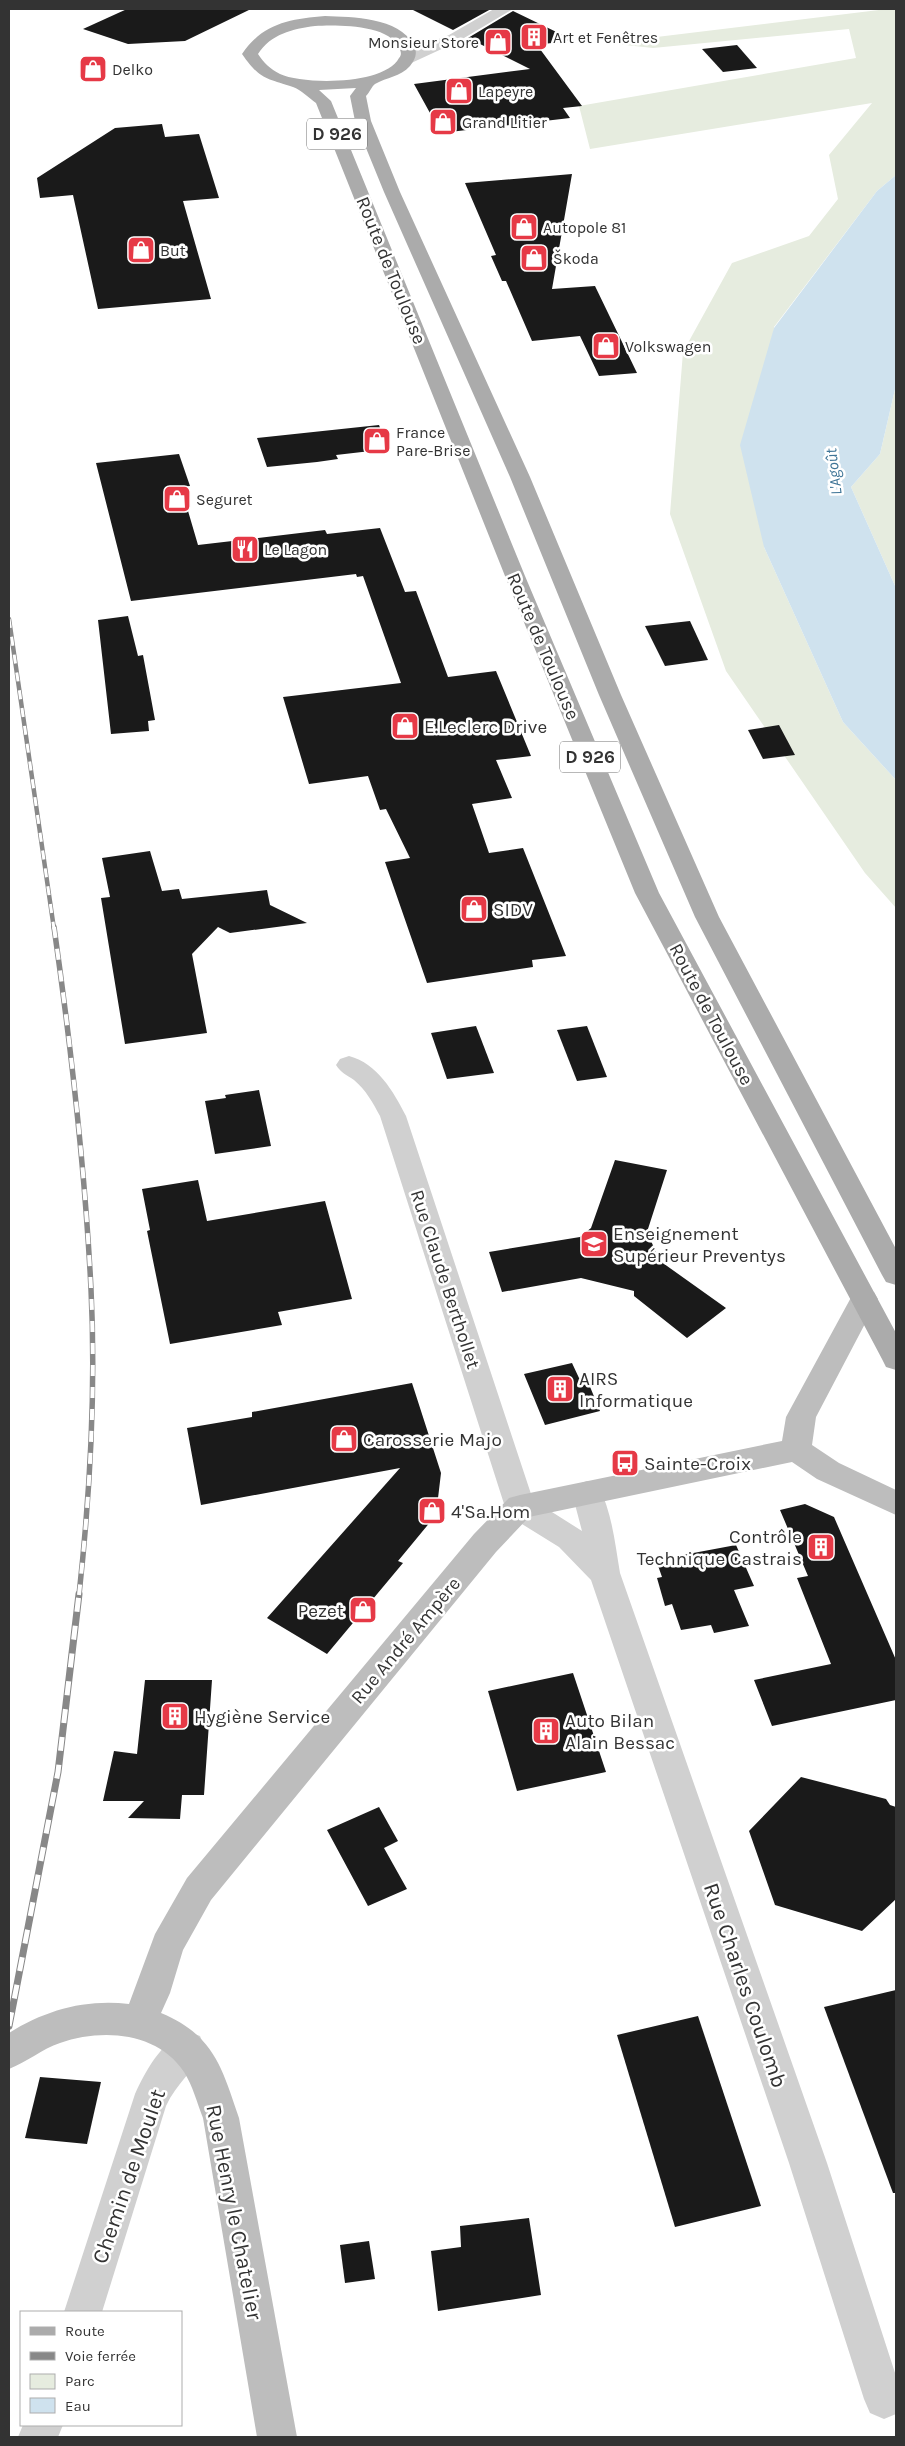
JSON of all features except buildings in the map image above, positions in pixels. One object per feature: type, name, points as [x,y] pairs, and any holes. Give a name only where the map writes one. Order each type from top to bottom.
[{"type":"main road","points":[[288,26],[298,14],[297,9]]},
{"type":"main road","name":"D 926","points":[[323,9],[346,21]]},
{"type":"main road","name":"D 926","points":[[396,35],[374,26],[346,21],[326,21],[288,26],[255,43],[250,54],[253,63],[263,72],[279,79],[300,84],[339,85],[369,81],[399,68],[407,60]]},
{"type":"main road","points":[[396,35],[408,47],[409,54],[407,60]]},
{"type":"main road","name":"Route de Toulouse","points":[[369,81],[358,96],[367,130],[392,192],[520,477],[610,695],[706,917],[896,1275]]},
{"type":"main road","name":"Route de Toulouse","points":[[300,84],[323,101],[515,576],[647,893],[896,1359]]},
{"type":"main road","points":[[796,1450],[801,1417],[864,1299]]},
{"type":"main road","points":[[520,1507],[796,1450],[828,1472],[896,1503]]},
{"type":"main road","name":"Rue André Ampère","points":[[138,2023],[152,1992],[167,1945],[199,1889],[485,1543],[520,1507]]},
{"type":"main road","points":[[9,2052],[39,2033],[80,2020],[109,2018],[138,2023]]},
{"type":"main road","name":"Rue Henry le Chatelier","points":[[138,2023],[158,2029],[187,2048],[204,2072],[221,2118],[276,2437]]},
{"type":"street","points":[[407,60],[424,50],[454,38],[505,9]]},
{"type":"street","points":[[396,35],[424,38],[468,30]]},
{"type":"street","name":"Rue Claude Berthollet","points":[[349,1065],[371,1081],[393,1116],[520,1507]]},
{"type":"street","name":"Rue Charles Coulomb","points":[[587,1494],[597,1526],[604,1573],[808,2163],[884,2399]]},
{"type":"street","name":"Rue Charles Coulomb","points":[[520,1507],[570,1538],[604,1573]]},
{"type":"street","name":"Chemin de Moulet","points":[[83,2311],[148,2106],[158,2083],[187,2048]]},
{"type":"green space","points":[[896,9],[896,175],[877,191],[774,327],[764,547],[843,722],[896,780],[896,908],[865,873],[726,671],[670,514],[683,352],[732,263],[809,236],[838,199],[829,155],[872,103],[590,149],[579,106],[856,58],[849,29],[653,48],[607,43]]},
{"type":"green space","points":[[896,385],[896,588],[851,487],[880,454]]},
{"type":"water","name":"L'Agoût","points":[[896,175],[896,385],[880,454],[851,487],[896,588],[896,780],[843,722],[764,547],[740,445],[774,328],[877,191]]},
{"type":"railway","points":[[9,619],[54,929]]},
{"type":"railway","points":[[54,927],[77,1108],[91,1289],[93,1365],[91,1442],[79,1595]]},
{"type":"railway","points":[[9,2026],[58,1772],[79,1594]]},
{"type":"place","name":"Art et Fenêtres","points":[[534,37]]},
{"type":"place","name":"Monsieur Store","points":[[498,42]]},
{"type":"place","name":"Delko","points":[[93,69]]},
{"type":"place","name":"Lapeyre","points":[[459,91]]},
{"type":"place","name":"Grand Litier","points":[[443,122]]},
{"type":"place","name":"Autopole 81","points":[[524,227]]},
{"type":"place","name":"But","points":[[141,250]]},
{"type":"place","name":"Škoda","points":[[534,258]]},
{"type":"place","name":"Volkswagen","points":[[606,346]]},
{"type":"place","name":"France Pare-Brise","points":[[377,441]]},
{"type":"place","name":"Seguret","points":[[177,499]]},
{"type":"place","name":"Le Lagon","points":[[245,549]]},
{"type":"place","name":"E.Leclerc Drive","points":[[405,726]]},
{"type":"place","name":"SIDV","points":[[474,909]]},
{"type":"place","name":"Enseignement Supérieur Preventys","points":[[594,1244]]},
{"type":"place","name":"AIRS Informatique","points":[[560,1389]]},
{"type":"place","name":"Carosserie Majo","points":[[344,1439]]},
{"type":"place","name":"Sainte-Croix","points":[[625,1463]]},
{"type":"place","name":"4'Sa.Hom","points":[[432,1511]]},
{"type":"place","name":"Contrôle Technique Castrais","points":[[821,1547]]},
{"type":"place","name":"Pezet","points":[[363,1610]]},
{"type":"place","name":"Hygiène Service","points":[[175,1716]]},
{"type":"place","name":"Auto Bilan Alain Bessac","points":[[546,1731]]}]
